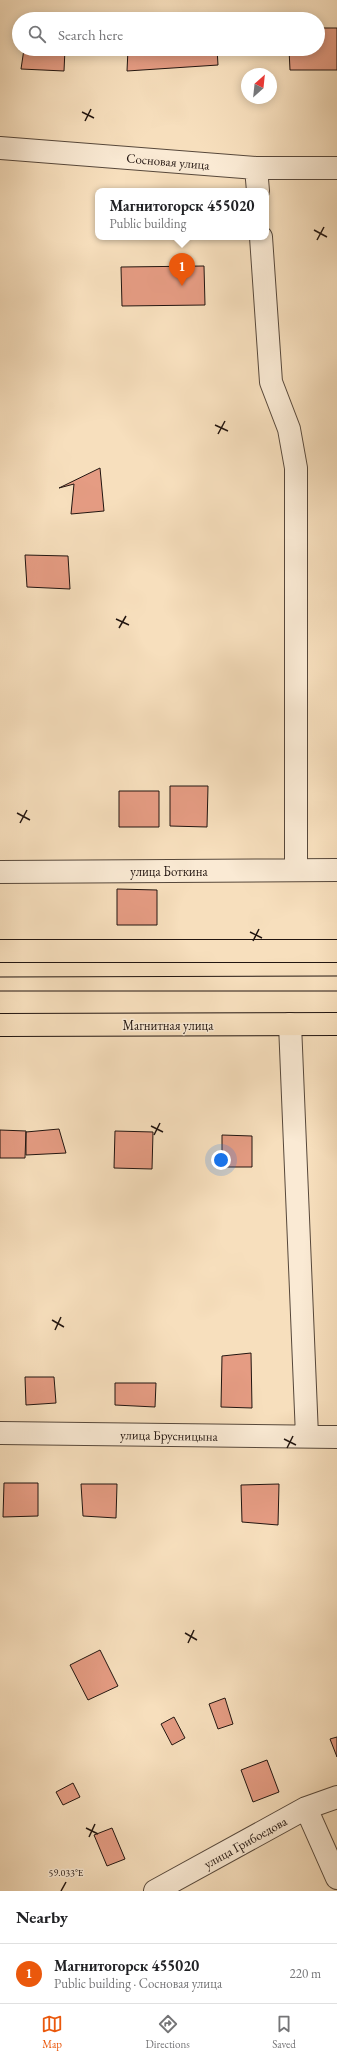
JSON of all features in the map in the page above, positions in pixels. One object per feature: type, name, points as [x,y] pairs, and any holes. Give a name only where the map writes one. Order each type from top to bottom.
[{"type":"main road","points":[[0,951],[337,951]]},
{"type":"main road","name":"Магнитная улица","points":[[0,1025],[337,1024]]},
{"type":"street","name":"Сосновая улица","points":[[0,148],[256,168],[337,168]]},
{"type":"street","points":[[256,168],[258,188]]},
{"type":"street","points":[[261,240],[271,382],[289,429],[296,468],[296,870]]},
{"type":"street","name":"улица Боткина","points":[[0,872],[337,870]]},
{"type":"street","points":[[290,1024],[307,1436]]},
{"type":"street","name":"улица Брусницына","points":[[0,1433],[337,1437]]},
{"type":"street","name":"улица Грибоедова","points":[[155,1891],[306,1808],[337,1797]]},
{"type":"street","points":[[306,1808],[337,1878]]},
{"type":"building","points":[[325,28],[337,28],[337,70],[290,70],[289,56],[325,56]]},
{"type":"building","points":[[23,56],[65,56],[64,71],[21,69]]},
{"type":"building","points":[[128,56],[217,56],[218,65],[127,71]]},
{"type":"building","points":[[204,266],[205,305],[122,306],[121,267]]},
{"type":"building","points":[[100,468],[104,511],[71,514],[74,484],[59,488]]},
{"type":"building","points":[[25,555],[68,556],[70,589],[27,587]]},
{"type":"building","points":[[170,786],[208,786],[207,827],[170,826]]},
{"type":"building","points":[[119,791],[159,791],[159,827],[119,827]]},
{"type":"building","points":[[117,889],[157,890],[157,925],[117,925]]},
{"type":"building","points":[[59,1129],[66,1153],[26,1155],[26,1132]]},
{"type":"building","points":[[0,1130],[26,1131],[25,1158],[0,1158]]},
{"type":"building","points":[[115,1131],[153,1132],[152,1169],[114,1168]]},
{"type":"building","points":[[222,1135],[252,1136],[252,1167],[222,1167]]},
{"type":"building","points":[[251,1353],[252,1408],[221,1407],[222,1356]]},
{"type":"building","points":[[25,1377],[54,1377],[56,1403],[26,1405]]},
{"type":"building","points":[[115,1383],[156,1383],[155,1407],[115,1405]]},
{"type":"building","points":[[4,1483],[38,1483],[38,1516],[3,1517]]},
{"type":"building","points":[[81,1484],[117,1484],[116,1518],[83,1516]]},
{"type":"building","points":[[279,1484],[278,1525],[242,1522],[241,1485]]},
{"type":"building","points":[[100,1650],[118,1686],[88,1700],[70,1665]]},
{"type":"building","points":[[225,1698],[233,1724],[218,1729],[209,1704]]},
{"type":"building","points":[[174,1717],[185,1738],[172,1745],[161,1724]]},
{"type":"building","points":[[337,1737],[337,1757],[330,1739]]},
{"type":"building","points":[[267,1760],[279,1792],[253,1802],[241,1770]]},
{"type":"building","points":[[73,1783],[80,1797],[63,1805],[56,1792]]},
{"type":"building","points":[[112,1828],[125,1859],[107,1866],[94,1835]]},
{"type":"tram line","points":[[0,977],[337,976]]},
{"type":"tram line","points":[[0,991],[337,991]]},
{"type":"place","name":"Магнитогорск 455020","points":[[182,286]]}]
